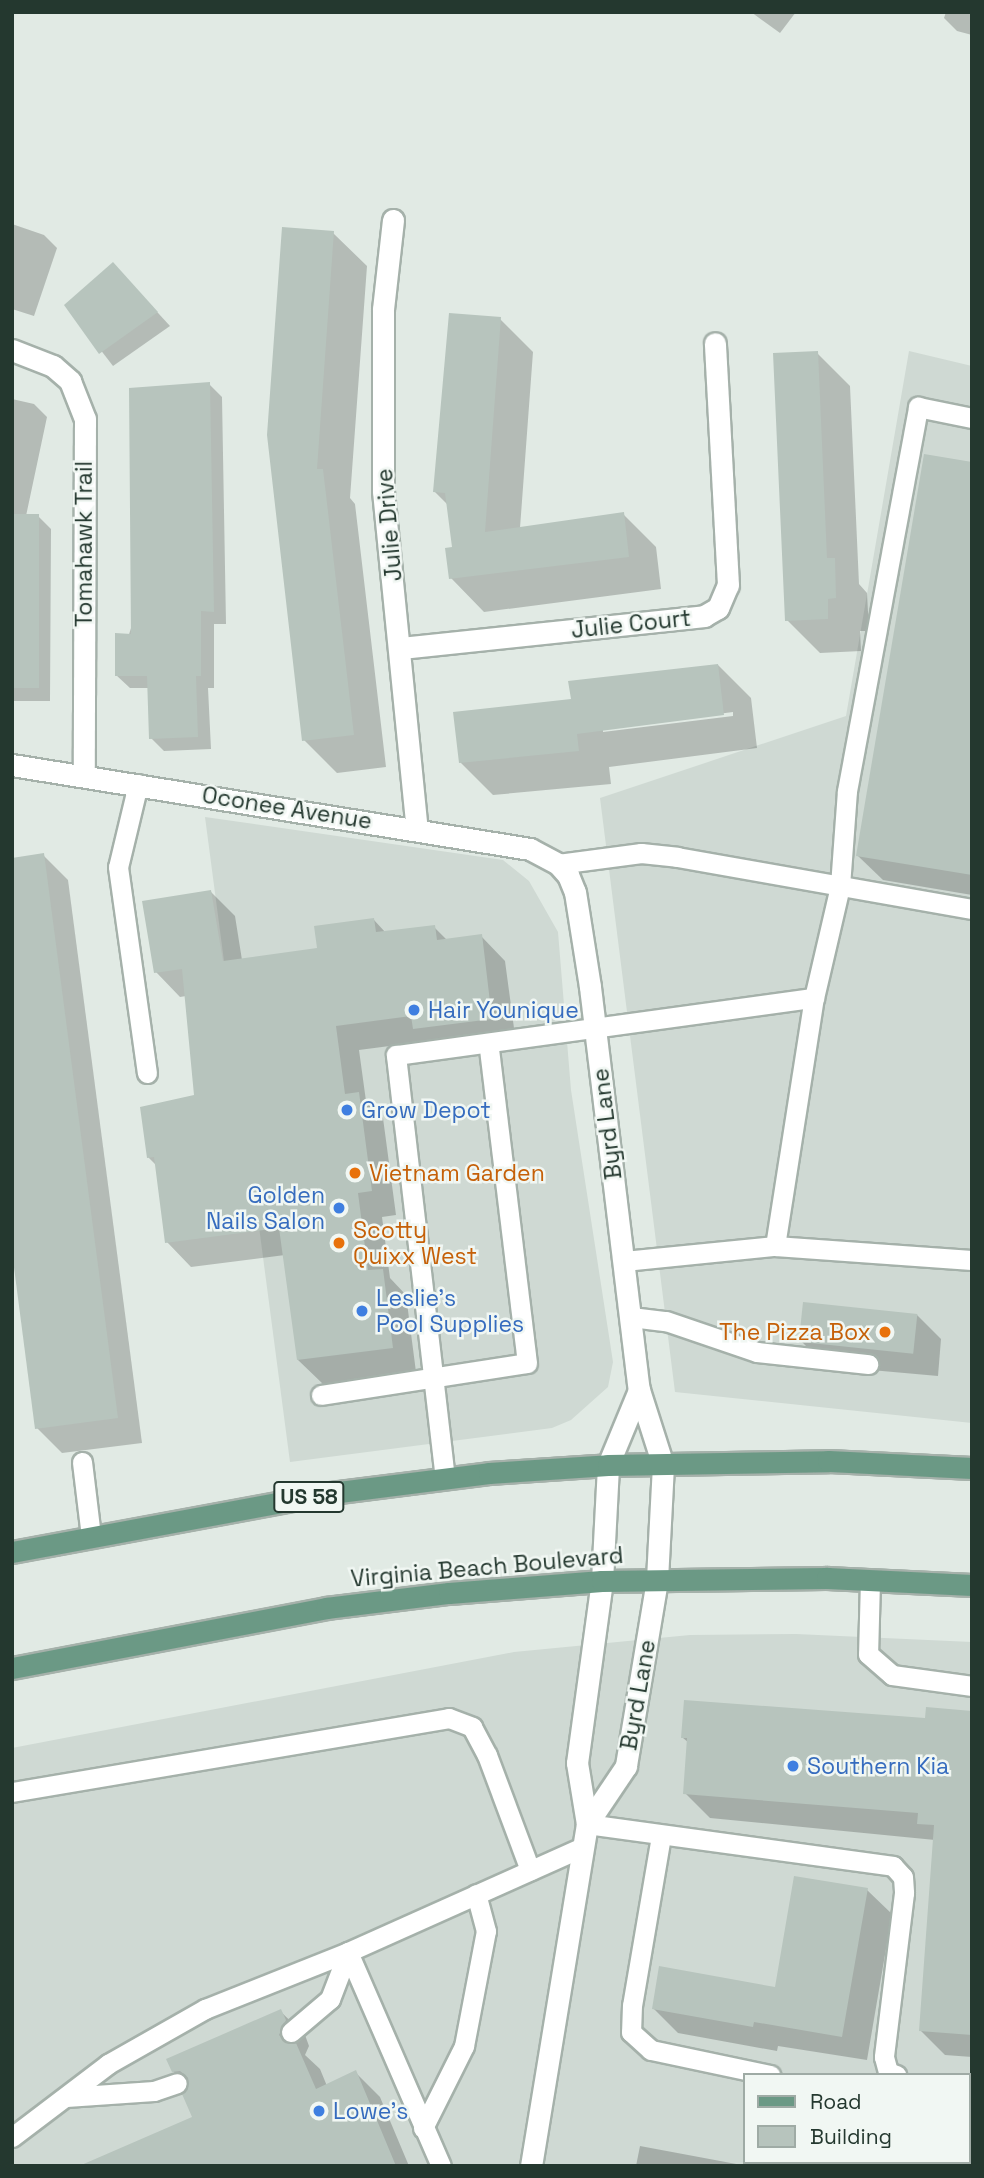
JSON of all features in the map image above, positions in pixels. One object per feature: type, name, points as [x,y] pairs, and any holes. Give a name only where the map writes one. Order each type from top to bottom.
[{"type":"main road","name":"US 58","points":[[12,1552],[318,1495],[445,1479],[608,1465],[828,1461],[972,1468]]},
{"type":"main road","name":"Virginia Beach Boulevard","points":[[12,1668],[326,1608],[603,1581],[870,1580],[972,1585]]},
{"type":"street","name":"Julie Drive","points":[[393,220],[383,309],[383,491],[401,648],[417,829]]},
{"type":"street","name":"Julie Court","points":[[401,648],[704,616],[718,608],[727,585],[715,343]]},
{"type":"street","name":"Tomahawk Trail","points":[[12,350],[54,366],[70,381],[85,419],[84,776]]},
{"type":"street","name":"Oconee Avenue","points":[[12,765],[530,849],[558,864]]},
{"type":"street","name":"Byrd Lane","points":[[558,864],[575,892],[595,1030],[639,1390],[663,1465],[657,1580],[626,1766],[587,1824]]},
{"type":"street","name":"Byrd Lane","points":[[531,2166],[587,1824],[577,1763],[603,1581],[608,1465],[639,1390]]},
{"type":"lane","points":[[775,1246],[814,998],[840,886],[847,791],[918,407],[972,418]]},
{"type":"lane","points":[[138,784],[118,867],[147,1073]]},
{"type":"lane","points":[[558,864],[641,853],[972,909]]},
{"type":"lane","points":[[445,1479],[396,1055],[595,1030],[814,998]]},
{"type":"lane","points":[[321,1395],[527,1363],[488,1043]]},
{"type":"lane","points":[[624,1261],[775,1246],[972,1260]]},
{"type":"lane","points":[[631,1317],[666,1321],[757,1352],[868,1364]]},
{"type":"lane","points":[[82,1462],[91,1536]]},
{"type":"lane","points":[[870,1580],[868,1654],[892,1675],[972,1686]]},
{"type":"lane","points":[[12,1792],[449,1718],[472,1727],[487,1755],[530,1870]]},
{"type":"lane","points":[[587,1824],[893,1866],[903,1877],[904,1893],[884,2042],[890,2073]]},
{"type":"lane","points":[[661,1836],[632,2005],[631,2032],[651,2050],[760,2073]]},
{"type":"lane","points":[[12,2137],[108,2064],[205,2009],[348,1952],[583,1847]]},
{"type":"lane","points":[[424,2128],[464,2046],[486,1931],[476,1894]]},
{"type":"lane","points":[[291,2032],[330,1999],[348,1952]]},
{"type":"lane","points":[[348,1952],[441,2166]]},
{"type":"lane","points":[[66,2097],[153,2091],[177,2083]]},
{"type":"shaded area","points":[[909,351],[972,366],[972,1423],[675,1392],[600,798],[846,716]]},
{"type":"shaded area","points":[[205,817],[503,860],[529,881],[558,932],[571,1090],[613,1362],[608,1387],[571,1420],[552,1428],[290,1462]]},
{"type":"shaded area","points":[[796,1634],[972,1642],[972,2166],[12,2166],[12,1748],[514,1652],[690,1635]]},
{"type":"building","points":[[282,227],[334,231],[317,469],[323,469],[354,735],[302,741],[267,435]]},
{"type":"building","points":[[113,262],[158,312],[99,354],[64,305]]},
{"type":"building","points":[[449,313],[501,317],[485,532],[624,512],[629,557],[449,579],[445,548],[452,547],[445,493],[433,492]]},
{"type":"building","points":[[818,351],[827,558],[835,558],[836,598],[828,599],[828,619],[785,621],[773,353]]},
{"type":"building","points":[[210,382],[214,612],[201,611],[201,676],[196,676],[198,737],[149,739],[147,676],[115,676],[115,633],[131,634],[129,388]]},
{"type":"building","points":[[924,454],[972,462],[972,875],[856,856]]},
{"type":"building","points":[[12,514],[39,514],[39,688],[12,688]]},
{"type":"building","points":[[718,664],[724,715],[577,734],[579,751],[459,763],[453,712],[571,699],[568,681]]},
{"type":"building","points":[[44,853],[118,1418],[35,1429],[12,1252],[12,858]]},
{"type":"building","points":[[211,890],[223,961],[317,948],[314,926],[374,918],[376,932],[435,925],[437,940],[482,934],[492,1019],[413,1029],[411,1016],[336,1026],[345,1094],[359,1092],[372,1191],[358,1193],[368,1270],[383,1269],[393,1348],[297,1360],[279,1228],[165,1243],[154,1157],[147,1158],[140,1107],[194,1095],[182,969],[154,973],[142,901]]},
{"type":"building","points":[[803,1302],[917,1314],[913,1354],[799,1342]]},
{"type":"building","points":[[684,1700],[925,1718],[926,1707],[972,1711],[972,2035],[919,2031],[934,1825],[917,1824],[918,1813],[683,1794],[687,1738],[681,1738]]},
{"type":"building","points":[[794,1876],[868,1888],[842,2037],[754,2022],[753,2027],[652,2009],[659,1966],[775,1987]]},
{"type":"building","points":[[281,2009],[286,2020],[279,2035],[286,2043],[296,2043],[316,2089],[356,2070],[396,2166],[79,2166],[192,2117],[182,2094],[188,2078],[180,2071],[172,2072],[166,2059]]},
{"type":"place","name":"Hair Younique","points":[[414,1010]]},
{"type":"place","name":"Grow Depot","points":[[347,1110]]},
{"type":"place","name":"Vietnam Garden","points":[[355,1173]]},
{"type":"place","name":"Golden Nails Salon","points":[[339,1208]]},
{"type":"place","name":"Scotty Quixx West","points":[[339,1243]]},
{"type":"place","name":"Leslie's Pool Supplies","points":[[362,1311]]},
{"type":"place","name":"The Pizza Box","points":[[885,1332]]},
{"type":"place","name":"Southern Kia","points":[[793,1766]]},
{"type":"place","name":"Lowe's","points":[[319,2111]]}]
